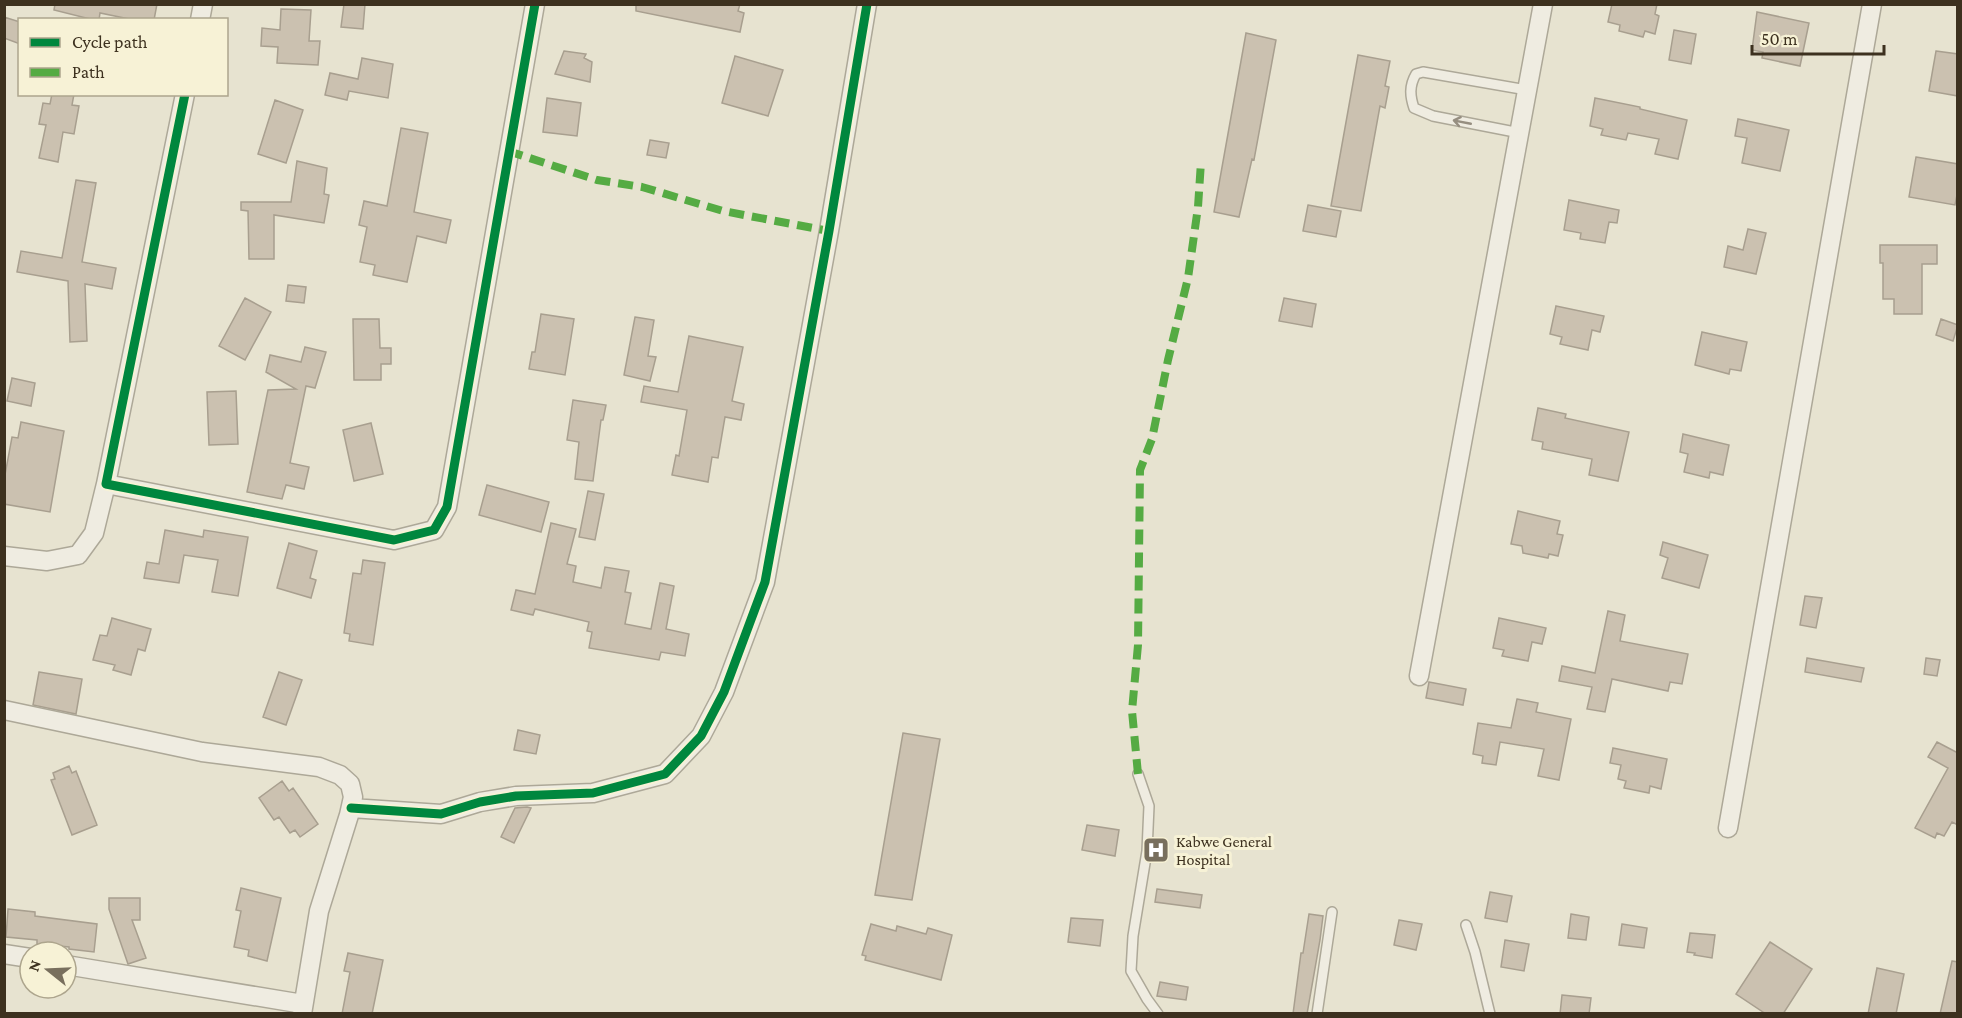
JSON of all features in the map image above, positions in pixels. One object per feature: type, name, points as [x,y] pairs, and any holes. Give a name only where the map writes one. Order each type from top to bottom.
[{"type":"street","points":[[105,484],[394,540],[434,530],[447,507],[535,4]]},
{"type":"street","points":[[351,807],[441,814],[480,802],[516,796],[593,793],[665,774],[701,736],[724,692],[765,582],[829,231],[867,4]]},
{"type":"street","points":[[1419,676],[1543,4]]},
{"type":"street","points":[[1728,828],[1872,4]]},
{"type":"street","points":[[4,556],[47,561],[78,555],[94,533],[185,96]]},
{"type":"street","points":[[4,710],[202,752],[319,767],[340,775],[350,784],[353,797],[351,807],[320,911],[303,1009],[78,967]]},
{"type":"lane","points":[[1520,133],[1433,116],[1414,108],[1410,96],[1413,79],[1416,74],[1422,72],[1527,90]]},
{"type":"lane","points":[[1138,774],[1149,806],[1147,851],[1133,936],[1131,971],[1158,1014]]},
{"type":"lane","points":[[1317,1014],[1332,912]]},
{"type":"lane","points":[[1466,925],[1490,1014]]},
{"type":"building","points":[[55,4],[157,4],[154,18],[124,18],[100,13],[99,18],[86,18],[54,10]]},
{"type":"building","points":[[344,4],[365,4],[363,29],[341,27]]},
{"type":"building","points":[[636,4],[740,4],[738,11],[744,13],[740,32],[636,11]]},
{"type":"building","points":[[1612,4],[1657,4],[1655,14],[1659,16],[1655,34],[1645,31],[1643,37],[1619,31],[1620,25],[1608,22]]},
{"type":"building","points":[[281,9],[311,10],[309,41],[320,41],[318,65],[277,63],[278,47],[261,46],[262,28],[280,30]]},
{"type":"building","points":[[1757,12],[1809,23],[1800,66],[1762,58],[1763,52],[1752,50]]},
{"type":"building","points":[[4,17],[18,21],[18,43],[4,38]]},
{"type":"building","points":[[1674,30],[1696,34],[1691,64],[1669,60]]},
{"type":"building","points":[[1246,33],[1276,40],[1254,160],[1252,159],[1239,217],[1214,212]]},
{"type":"building","points":[[564,51],[586,54],[584,58],[592,62],[590,82],[555,74]]},
{"type":"building","points":[[1936,51],[1958,54],[1958,96],[1929,91]]},
{"type":"building","points":[[1358,55],[1390,61],[1385,86],[1389,87],[1385,108],[1380,106],[1361,211],[1331,206]]},
{"type":"building","points":[[735,56],[783,70],[768,116],[722,103]]},
{"type":"building","points":[[362,58],[393,64],[388,98],[349,91],[347,100],[325,95],[330,73],[358,79]]},
{"type":"building","points":[[52,96],[74,96],[72,105],[79,106],[74,134],[63,132],[58,162],[39,158],[46,125],[39,124],[43,103],[50,104]]},
{"type":"building","points":[[547,98],[581,103],[577,136],[543,132]]},
{"type":"building","points":[[1595,98],[1687,120],[1678,159],[1655,154],[1659,139],[1628,133],[1626,140],[1601,135],[1603,129],[1590,126]]},
{"type":"building","points":[[275,100],[303,110],[286,163],[258,154]]},
{"type":"building","points":[[1738,119],[1789,130],[1780,171],[1742,163],[1747,138],[1735,136]]},
{"type":"building","points":[[401,128],[428,133],[414,212],[451,220],[446,243],[417,236],[407,282],[373,275],[375,265],[360,262],[367,227],[359,225],[364,201],[387,206]]},
{"type":"building","points":[[650,140],[669,143],[666,158],[647,155]]},
{"type":"building","points":[[1916,157],[1958,164],[1958,190],[1955,205],[1909,197]]},
{"type":"building","points":[[297,161],[327,168],[324,194],[329,195],[324,223],[274,215],[274,259],[249,259],[248,211],[241,210],[241,202],[291,202]]},
{"type":"building","points":[[76,180],[96,183],[82,262],[116,268],[112,289],[85,284],[87,341],[70,342],[68,281],[17,272],[21,251],[62,258]]},
{"type":"building","points":[[1569,200],[1619,210],[1617,223],[1609,222],[1605,243],[1580,239],[1581,233],[1564,230]]},
{"type":"building","points":[[1308,205],[1341,211],[1336,237],[1303,231]]},
{"type":"building","points":[[1748,229],[1766,233],[1756,274],[1724,267],[1728,246],[1743,250]]},
{"type":"building","points":[[1880,245],[1937,245],[1937,264],[1922,264],[1922,314],[1894,314],[1894,299],[1883,299],[1883,263],[1880,263]]},
{"type":"building","points":[[288,285],[306,287],[304,303],[286,301]]},
{"type":"building","points":[[245,298],[271,312],[245,360],[219,346]]},
{"type":"building","points":[[1284,298],[1316,304],[1312,327],[1279,321]]},
{"type":"building","points":[[1556,306],[1604,316],[1600,332],[1592,330],[1588,350],[1560,344],[1562,337],[1550,334]]},
{"type":"building","points":[[541,314],[574,319],[565,375],[529,369],[532,352],[535,352]]},
{"type":"building","points":[[635,317],[654,320],[648,356],[656,357],[650,381],[624,375]]},
{"type":"building","points":[[353,319],[379,319],[380,348],[391,348],[391,364],[381,364],[381,380],[354,380]]},
{"type":"building","points":[[1941,319],[1958,325],[1953,341],[1936,335]]},
{"type":"building","points":[[1702,332],[1747,342],[1741,371],[1730,369],[1729,374],[1695,365]]},
{"type":"building","points":[[689,336],[743,347],[732,401],[744,404],[741,420],[725,417],[718,458],[712,457],[708,482],[672,475],[676,455],[679,456],[687,410],[641,402],[644,386],[678,392]]},
{"type":"building","points":[[305,347],[326,352],[315,388],[306,386],[290,463],[309,467],[304,489],[286,485],[282,499],[247,492],[268,390],[296,389],[266,372],[270,355],[301,362]]},
{"type":"building","points":[[12,378],[35,383],[31,406],[7,401]]},
{"type":"building","points":[[236,391],[238,444],[209,445],[207,392]]},
{"type":"building","points":[[573,400],[606,405],[603,420],[601,420],[593,481],[575,479],[579,442],[567,440]]},
{"type":"building","points":[[1538,408],[1566,414],[1565,418],[1629,432],[1618,481],[1589,475],[1592,459],[1542,449],[1543,442],[1532,440]]},
{"type":"building","points":[[21,422],[64,431],[50,512],[4,504],[4,480],[12,437],[18,438]]},
{"type":"building","points":[[371,423],[383,474],[354,481],[343,430]]},
{"type":"building","points":[[1683,434],[1729,445],[1723,475],[1710,472],[1709,478],[1684,472],[1688,454],[1680,452]]},
{"type":"building","points":[[487,485],[549,502],[541,532],[479,515]]},
{"type":"building","points":[[588,491],[604,494],[595,540],[579,537]]},
{"type":"building","points":[[1518,511],[1560,521],[1557,534],[1563,535],[1558,556],[1549,554],[1548,558],[1523,553],[1522,546],[1511,544]]},
{"type":"building","points":[[551,523],[576,529],[567,564],[576,566],[573,582],[601,588],[605,567],[629,571],[625,592],[631,593],[625,624],[651,629],[660,583],[674,586],[666,629],[689,634],[685,656],[661,652],[659,660],[589,648],[592,632],[587,631],[589,622],[535,609],[533,615],[511,610],[516,590],[535,594]]},
{"type":"building","points":[[165,530],[203,537],[204,530],[248,537],[238,596],[212,592],[218,560],[184,555],[179,583],[144,578],[147,562],[159,564]]},
{"type":"building","points":[[1663,542],[1708,555],[1699,588],[1662,578],[1668,558],[1660,555]]},
{"type":"building","points":[[289,543],[317,551],[310,578],[316,580],[311,598],[277,588]]},
{"type":"building","points":[[363,560],[385,563],[373,645],[349,641],[350,634],[344,633],[353,573],[361,574]]},
{"type":"building","points":[[1805,596],[1822,598],[1816,628],[1800,625]]},
{"type":"building","points":[[1608,611],[1625,615],[1620,641],[1688,654],[1682,684],[1670,682],[1668,691],[1612,679],[1605,712],[1587,709],[1592,687],[1559,681],[1562,666],[1595,673]]},
{"type":"building","points":[[112,618],[151,629],[145,651],[138,649],[131,675],[113,670],[115,665],[93,660],[100,635],[107,636]]},
{"type":"building","points":[[1499,618],[1546,628],[1542,644],[1532,642],[1528,661],[1502,656],[1504,650],[1493,648]]},
{"type":"building","points":[[1807,658],[1864,668],[1861,682],[1805,672]]},
{"type":"building","points":[[1926,658],[1940,660],[1937,676],[1924,674]]},
{"type":"building","points":[[39,672],[82,679],[76,714],[33,705]]},
{"type":"building","points":[[279,672],[302,680],[286,725],[263,717]]},
{"type":"building","points":[[1429,682],[1466,689],[1463,705],[1426,698]]},
{"type":"building","points":[[1517,699],[1538,703],[1536,712],[1571,719],[1559,780],[1538,776],[1544,749],[1500,742],[1496,765],[1482,763],[1483,756],[1473,754],[1478,723],[1511,728]]},
{"type":"building","points":[[518,730],[540,735],[536,754],[514,750]]},
{"type":"building","points":[[903,733],[940,739],[912,900],[875,895]]},
{"type":"building","points":[[1937,742],[1956,752],[1958,749],[1958,825],[1952,822],[1944,836],[1937,833],[1935,838],[1915,828],[1948,768],[1928,757]]},
{"type":"building","points":[[1613,748],[1667,759],[1661,789],[1650,786],[1649,793],[1624,788],[1626,781],[1618,779],[1621,765],[1610,763]]},
{"type":"building","points":[[69,766],[72,773],[76,771],[97,825],[72,835],[51,780],[55,779],[53,773]]},
{"type":"building","points":[[282,781],[289,791],[293,788],[318,824],[300,837],[295,830],[290,833],[279,817],[274,820],[259,798]]},
{"type":"building","points":[[515,808],[531,808],[514,843],[501,837]]},
{"type":"building","points":[[1087,825],[1119,830],[1115,856],[1082,850]]},
{"type":"building","points":[[241,888],[281,898],[267,961],[248,956],[249,950],[234,947],[241,911],[236,910]]},
{"type":"building","points":[[1157,889],[1202,895],[1200,908],[1155,902]]},
{"type":"building","points":[[1490,892],[1512,896],[1507,922],[1485,918]]},
{"type":"building","points":[[109,898],[140,898],[140,920],[132,920],[146,958],[128,964],[109,909]]},
{"type":"building","points":[[8,909],[35,912],[35,916],[97,924],[94,952],[78,950],[78,940],[6,937]]},
{"type":"building","points":[[1309,914],[1323,916],[1320,940],[1307,1014],[1293,1014],[1301,953],[1303,953]]},
{"type":"building","points":[[1571,914],[1589,917],[1586,940],[1568,938]]},
{"type":"building","points":[[1071,918],[1103,920],[1100,946],[1068,942]]},
{"type":"building","points":[[1399,920],[1422,924],[1416,950],[1394,945]]},
{"type":"building","points":[[871,924],[896,931],[897,926],[926,934],[928,928],[952,935],[941,980],[865,960],[866,956],[862,955]]},
{"type":"building","points":[[1622,924],[1647,928],[1644,948],[1619,945]]},
{"type":"building","points":[[1690,933],[1715,935],[1712,958],[1687,952]]},
{"type":"building","points":[[1505,940],[1529,944],[1524,971],[1501,967]]},
{"type":"building","points":[[1770,942],[1812,969],[1783,1014],[1766,1014],[1736,994]]},
{"type":"building","points":[[348,953],[383,960],[372,1014],[342,1014],[350,972],[344,971]]},
{"type":"building","points":[[1952,961],[1958,962],[1958,1014],[1940,1014]]},
{"type":"building","points":[[1877,968],[1904,974],[1896,1014],[1868,1014]]},
{"type":"building","points":[[1160,982],[1188,987],[1186,1000],[1157,996]]},
{"type":"building","points":[[1562,995],[1591,998],[1589,1014],[1560,1014]]},
{"type":"marked path","points":[[508,151],[597,180],[642,187],[723,211],[829,231]]},
{"type":"marked path","points":[[1138,774],[1132,711],[1138,645],[1140,470],[1152,439],[1188,278],[1198,207],[1201,162]]},
{"type":"cycle path","points":[[185,96],[106,484],[394,540],[434,530],[447,507],[535,4]]},
{"type":"cycle path","points":[[351,808],[441,814],[480,802],[516,796],[593,793],[665,774],[701,736],[724,692],[765,582],[829,231],[867,4]]},
{"type":"place","name":"Kabwe General Hospital","points":[[1156,850]]}]
